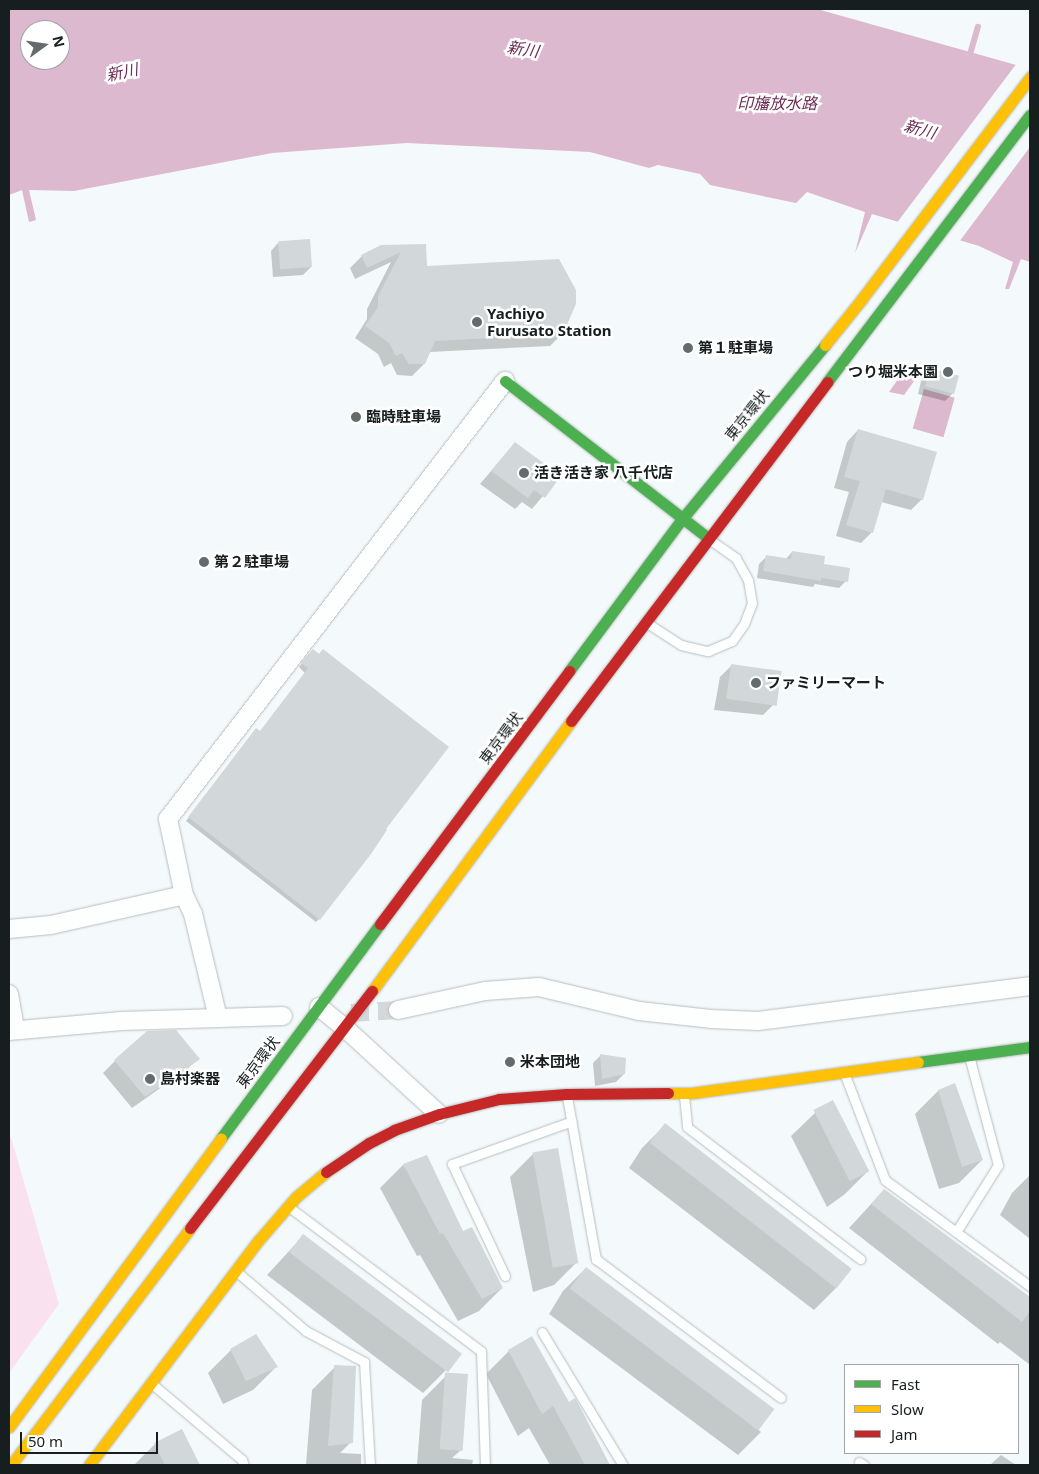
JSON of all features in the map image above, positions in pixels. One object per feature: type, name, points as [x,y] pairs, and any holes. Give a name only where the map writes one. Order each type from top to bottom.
[{"type":"main road","name":"東京環状","points":[[9,1426],[682,519],[861,300],[1030,77]]},
{"type":"main road","points":[[11,1465],[160,1267],[345,1028],[450,883],[647,623],[708,538],[885,308],[1030,115]]},
{"type":"main road","points":[[505,381],[708,538]]},
{"type":"main road","points":[[89,1465],[236,1271],[288,1206],[329,1169],[369,1143],[394,1130],[439,1114],[499,1099],[567,1094],[683,1093],[1030,1047]]},
{"type":"street","points":[[218,1018],[193,914],[184,895],[168,819],[505,381]]},
{"type":"street","points":[[9,929],[51,925],[184,895]]},
{"type":"street","points":[[398,1010],[485,991],[539,987],[639,1011],[711,1019],[758,1021],[1030,986]]},
{"type":"street","points":[[9,994],[12,1030],[122,1021],[283,1016]]},
{"type":"street","points":[[319,1007],[345,1028],[439,1114]]},
{"type":"lane","points":[[647,623],[681,645],[708,651],[732,640],[744,624],[752,603],[748,580],[736,558],[708,538]]},
{"type":"lane","points":[[956,1232],[998,1165],[969,1056]]},
{"type":"lane","points":[[844,1072],[885,1180],[1030,1286]]},
{"type":"lane","points":[[683,1093],[687,1127],[860,1259]]},
{"type":"lane","points":[[567,1094],[596,1259],[781,1398]]},
{"type":"lane","points":[[505,1276],[452,1164],[572,1121]]},
{"type":"lane","points":[[288,1206],[481,1351],[485,1465]]},
{"type":"lane","points":[[236,1271],[306,1331],[364,1362],[370,1465]]},
{"type":"lane","points":[[542,1332],[623,1465]]},
{"type":"lane","points":[[151,1383],[242,1460],[244,1465]]},
{"type":"shaded area","points":[[11,1137],[59,1304],[9,1373],[9,1138]]},
{"type":"water","name":"印旛放水路","points":[[9,9],[817,9],[1030,69],[1030,262],[1021,259],[1009,289],[1005,289],[1013,262],[979,246],[872,214],[855,253],[865,212],[807,192],[796,203],[710,185],[700,174],[658,165],[649,168],[590,152],[407,143],[272,153],[74,191],[29,190],[36,220],[29,222],[22,190],[9,195]]},
{"type":"water","points":[[901,375],[917,377],[904,395],[889,392]]},
{"type":"water","points":[[924,389],[955,398],[943,437],[913,428]]},
{"type":"pier","points":[[1017,63],[1030,67],[1030,147],[959,242],[896,224]]},
{"type":"building","points":[[310,239],[312,267],[280,269],[278,241]]},
{"type":"building","name":"Yachiyo Furusato Station","points":[[426,244],[427,266],[559,259],[576,290],[576,304],[563,334],[435,341],[425,364],[409,364],[402,353],[396,356],[389,343],[365,326],[378,307],[378,296],[401,252],[367,268],[361,255],[381,245]]},
{"type":"building","points":[[930,368],[959,376],[954,394],[925,386]]},
{"type":"building","points":[[858,429],[937,452],[923,500],[886,489],[873,533],[846,525],[860,481],[844,477]]},
{"type":"building","points":[[515,442],[561,476],[545,498],[534,490],[528,498],[491,471]]},
{"type":"building","points":[[792,551],[825,556],[824,564],[850,568],[848,582],[821,578],[821,581],[763,571],[766,555],[791,559]]},
{"type":"building","points":[[313,649],[319,654],[323,649],[449,747],[320,920],[188,817],[256,728],[260,731],[308,668],[301,663]]},
{"type":"building","points":[[731,664],[782,671],[777,706],[726,699]]},
{"type":"building","name":"島村楽器","points":[[176,1030],[200,1059],[145,1097],[114,1060],[147,1031]]},
{"type":"building","points":[[600,1054],[626,1058],[625,1074],[602,1079]]},
{"type":"building","points":[[955,1083],[983,1160],[962,1167],[938,1090]]},
{"type":"building","points":[[833,1100],[869,1171],[850,1181],[813,1110]]},
{"type":"building","points":[[665,1123],[852,1269],[836,1289],[650,1143]]},
{"type":"building","points":[[558,1148],[578,1263],[553,1268],[532,1153]]},
{"type":"building","points":[[427,1155],[463,1231],[472,1227],[503,1288],[482,1299],[443,1233],[440,1234],[403,1164]]},
{"type":"building","points":[[884,1189],[1030,1297],[1030,1311],[1022,1322],[871,1204]]},
{"type":"building","points":[[303,1234],[462,1354],[448,1372],[289,1252]]},
{"type":"building","points":[[586,1267],[774,1409],[758,1431],[570,1289]]},
{"type":"building","points":[[256,1334],[278,1367],[246,1381],[230,1349]]},
{"type":"building","points":[[532,1336],[569,1402],[575,1398],[610,1465],[585,1465],[553,1406],[542,1414],[508,1350]]},
{"type":"building","points":[[334,1365],[356,1366],[353,1443],[328,1446]]},
{"type":"building","points":[[445,1372],[468,1374],[463,1451],[440,1449]]},
{"type":"building","points":[[182,1429],[200,1465],[165,1465],[154,1443]]},
{"type":"waterway","points":[[969,58],[978,27]]},
{"type":"tunnel","points":[[351,1013],[398,1010]]},
{"type":"traffic: fast","points":[[827,382],[1030,115]]},
{"type":"traffic: fast","points":[[569,671],[682,519],[825,345]]},
{"type":"traffic: fast","points":[[505,381],[708,538]]},
{"type":"traffic: fast","points":[[221,1138],[380,924]]},
{"type":"traffic: fast","points":[[918,1062],[1030,1047]]},
{"type":"traffic: slow","points":[[825,345],[1030,77]]},
{"type":"traffic: slow","points":[[372,991],[571,721]]},
{"type":"traffic: slow","points":[[668,1093],[692,1093],[918,1062]]},
{"type":"traffic: slow","points":[[9,1427],[221,1138]]},
{"type":"traffic: slow","points":[[89,1465],[258,1241],[296,1197],[326,1172]]},
{"type":"traffic: slow","points":[[11,1465],[190,1228]]},
{"type":"traffic: jam","points":[[571,721],[827,382]]},
{"type":"traffic: jam","points":[[380,924],[569,671]]},
{"type":"traffic: jam","points":[[190,1228],[372,991]]},
{"type":"traffic: jam","points":[[326,1172],[369,1143],[394,1130],[439,1114],[499,1099],[567,1094],[668,1093]]},
{"type":"place","name":"Yachiyo Furusato Station","points":[[477,322]]},
{"type":"place","name":"第１駐車場","points":[[688,348]]},
{"type":"place","name":"つり堀米本園","points":[[948,372]]},
{"type":"place","name":"臨時駐車場","points":[[356,417]]},
{"type":"place","name":"活き活き家 八千代店","points":[[524,473]]},
{"type":"place","name":"第２駐車場","points":[[204,562]]},
{"type":"place","name":"ファミリーマート","points":[[756,683]]},
{"type":"place","name":"米本団地","points":[[510,1062]]},
{"type":"place","name":"島村楽器","points":[[150,1079]]},
{"type":"water label","name":"新川","points":[[523,49]]},
{"type":"water label","name":"新川","points":[[122,72]]},
{"type":"water label","name":"新川","points":[[920,129]]}]
